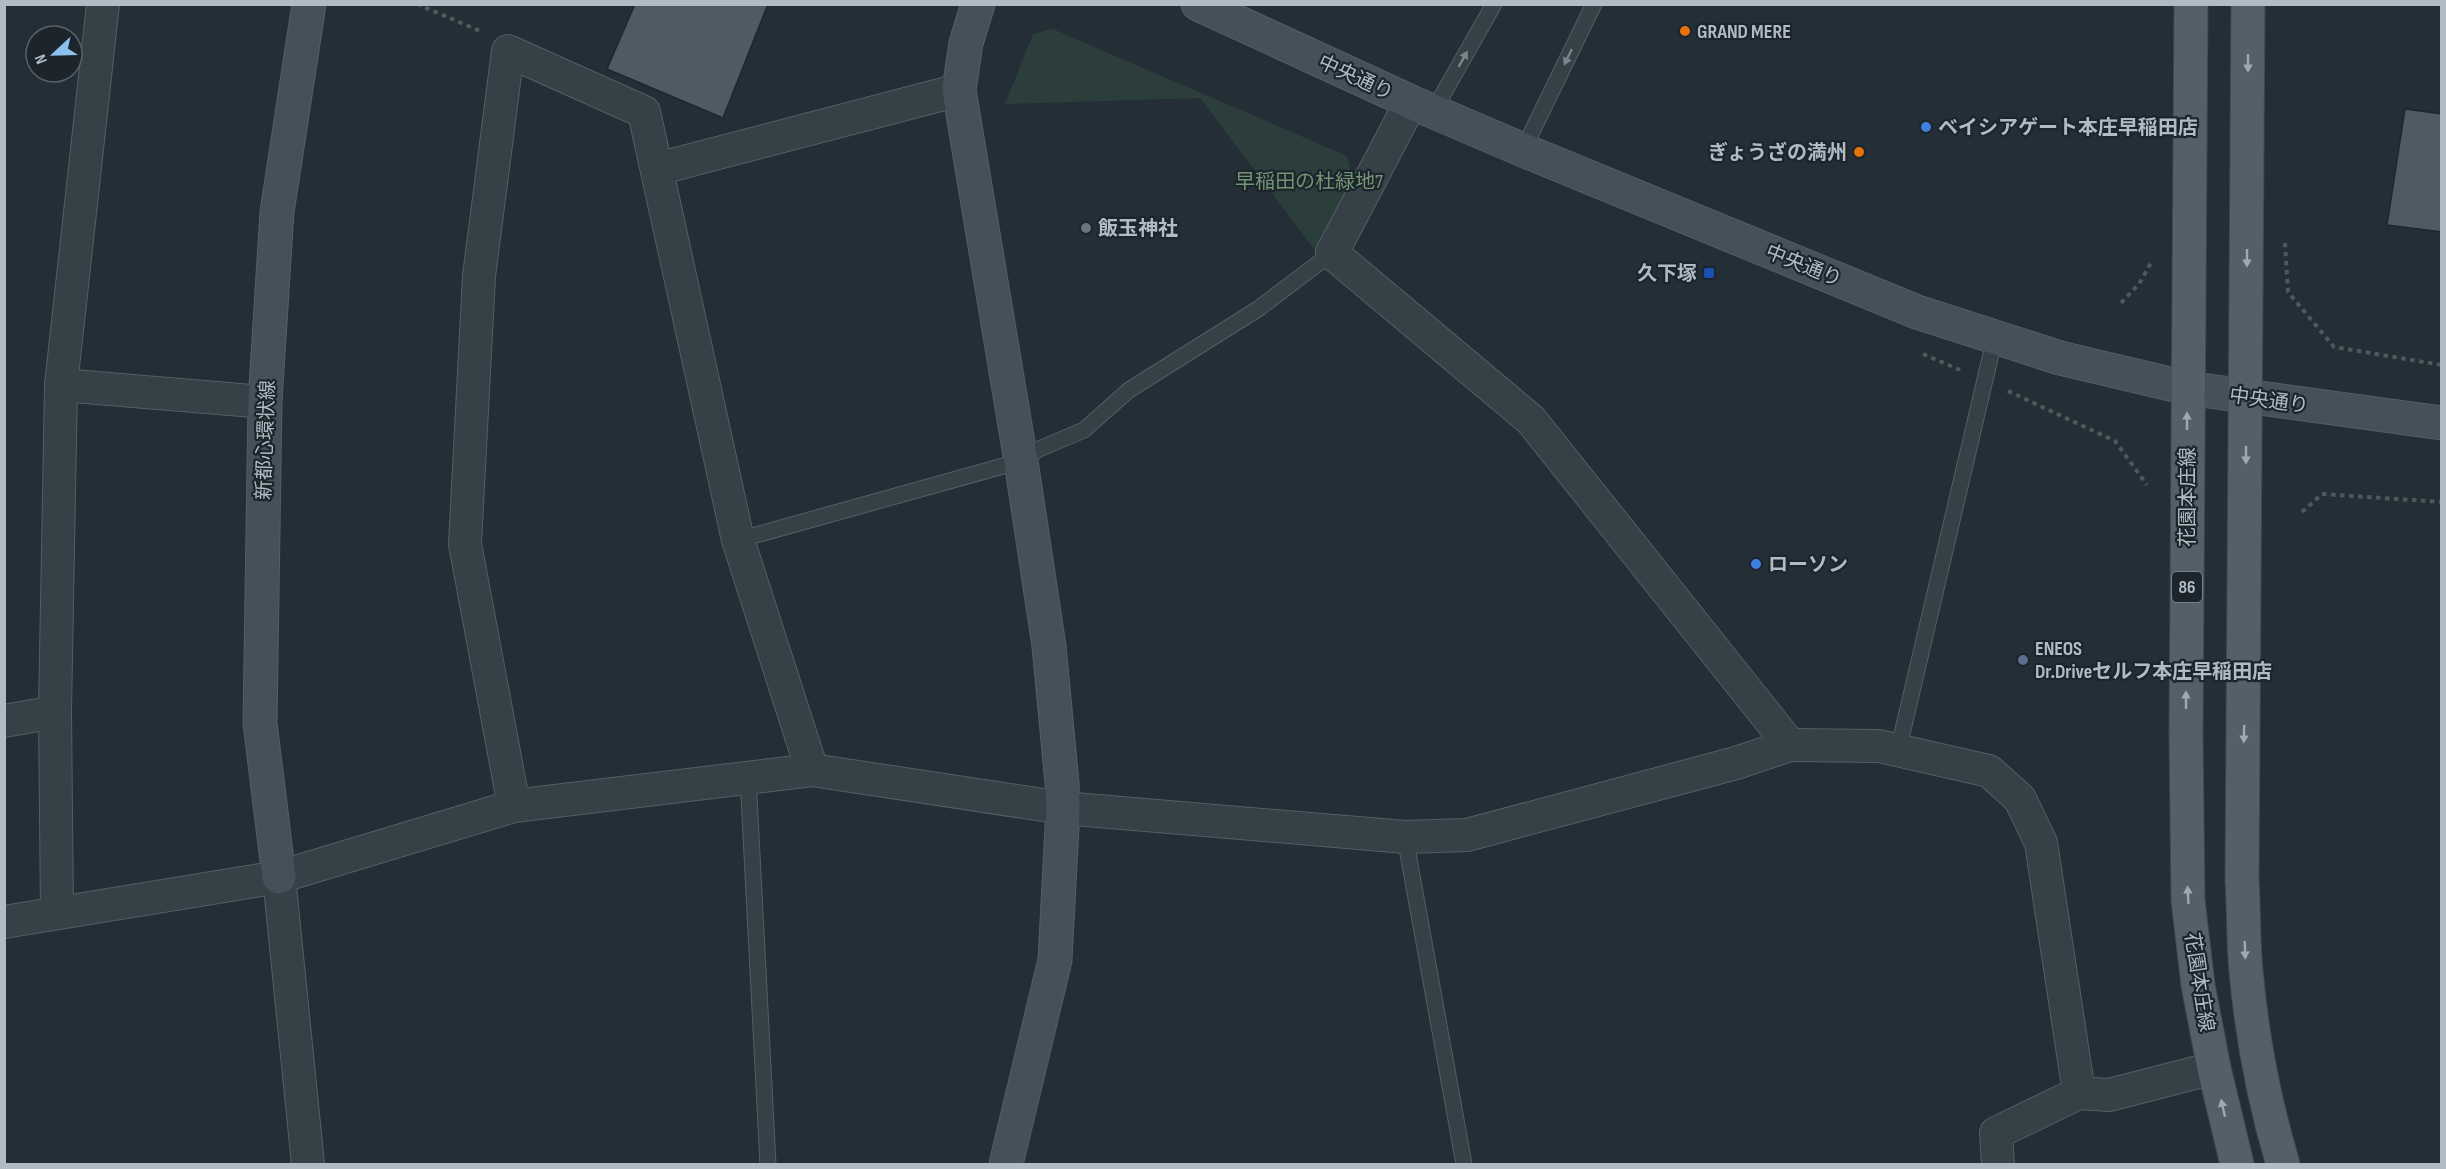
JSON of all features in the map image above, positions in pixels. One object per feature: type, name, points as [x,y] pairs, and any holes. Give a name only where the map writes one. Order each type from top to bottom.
[{"type":"main road","name":"花園本庄線","points":[[2191,4],[2187,388],[2188,900],[2198,985],[2214,1068],[2237,1164]]},
{"type":"main road","points":[[2248,4],[2242,859],[2246,970],[2255,1047],[2270,1122],[2283,1164]]},
{"type":"street","points":[[57,913],[55,712],[61,385],[103,4]]},
{"type":"street","name":"新都心環状線","points":[[279,877],[260,723],[265,402],[277,212],[309,4]]},
{"type":"street","points":[[978,4],[966,44],[959,90],[1021,461],[1049,646],[1064,808],[1055,960],[1006,1164]]},
{"type":"street","name":"中央通り","points":[[1198,4],[1523,150],[1917,312],[2060,358],[2187,388],[2442,423]]},
{"type":"street","points":[[514,806],[465,544],[479,276],[508,51],[644,112],[738,540],[812,770]]},
{"type":"street","points":[[657,169],[959,90]]},
{"type":"street","points":[[1423,106],[1332,253],[1532,420],[1790,745]]},
{"type":"street","points":[[61,385],[265,402]]},
{"type":"street","points":[[4,721],[55,712]]},
{"type":"street","points":[[4,922],[279,877],[514,806],[812,770],[1064,808],[1405,837],[1467,835],[1736,763],[1790,745],[1879,746],[1989,771],[2020,799],[2041,843],[2079,1093]]},
{"type":"street","points":[[279,877],[308,1164]]},
{"type":"street","points":[[1998,1164],[1996,1133],[2079,1093],[2109,1095],[2214,1068]]},
{"type":"lane","points":[[1423,106],[1494,4]]},
{"type":"lane","points":[[1523,150],[1594,4]]},
{"type":"lane","points":[[738,540],[1021,461],[1039,449],[1084,430],[1129,390],[1258,309],[1332,253]]},
{"type":"lane","points":[[1898,751],[1995,338]]},
{"type":"lane","points":[[748,777],[768,1164]]},
{"type":"lane","points":[[1405,837],[1464,1164]]},
{"type":"path","points":[[417,4],[490,36],[508,51]]},
{"type":"path","points":[[2284,237],[2288,292],[2334,347],[2442,365]]},
{"type":"path","points":[[2121,303],[2139,284]]},
{"type":"path","points":[[1985,380],[2115,441],[2147,485]]},
{"type":"path","points":[[2302,513],[2322,494],[2442,502]]},
{"type":"green space","name":"早稲田の杜緑地7","points":[[1053,29],[1347,156],[1352,177],[1317,253],[1200,98],[1005,104],[1033,34]]},
{"type":"building","points":[[635,4],[768,4],[723,118],[607,69]]},
{"type":"building","points":[[2405,109],[2442,114],[2442,232],[2387,225]]},
{"type":"place","name":"GRAND MERE","points":[[1685,31]]},
{"type":"place","name":"ベイシアゲート本庄早稲田店","points":[[1926,127]]},
{"type":"place","name":"ぎょうざの満州","points":[[1859,152]]},
{"type":"place","name":"飯玉神社","points":[[1086,228]]},
{"type":"place","name":"久下塚","points":[[1709,273]]},
{"type":"place","name":"ローソン","points":[[1756,564]]},
{"type":"place","name":"ENEOS Dr.Driveセルフ本庄早稲田店","points":[[2023,660]]}]
